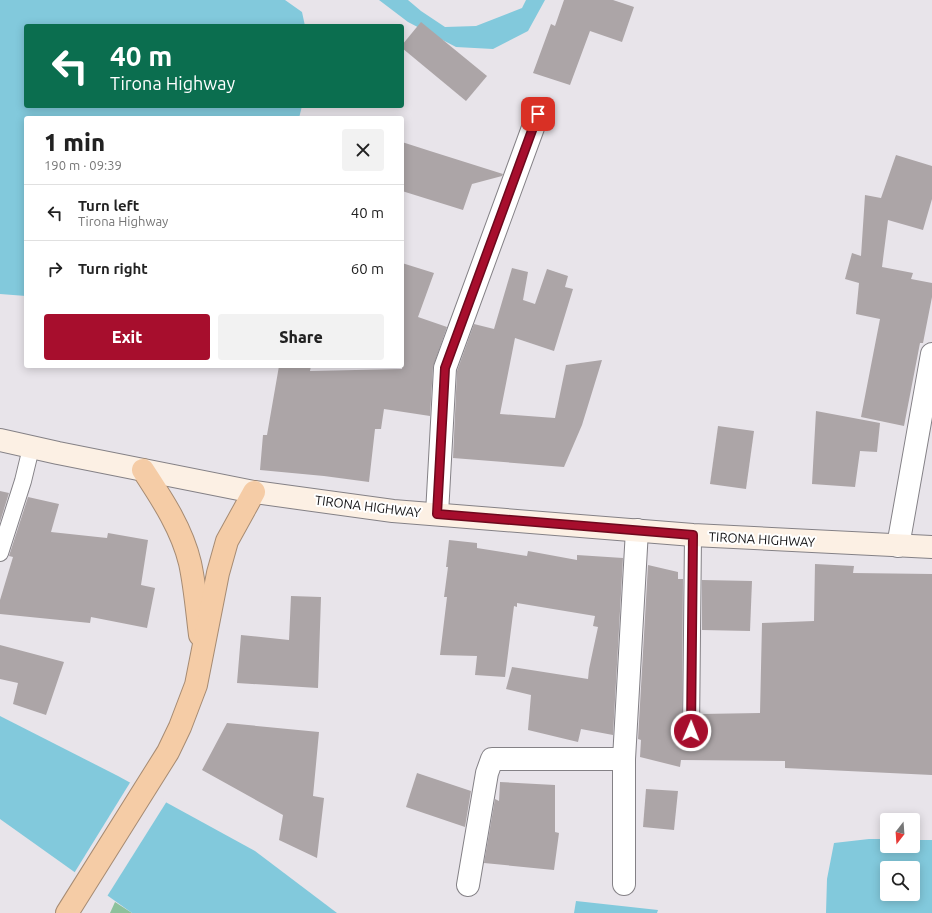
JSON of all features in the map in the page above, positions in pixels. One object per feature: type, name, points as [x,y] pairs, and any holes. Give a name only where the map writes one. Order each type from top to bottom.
[{"type":"highway","points":[[143,470],[162,500],[184,546],[190,563],[203,652]]},
{"type":"highway","points":[[68,911],[168,752],[191,698],[203,652],[218,573],[225,547],[234,526],[254,492]]},
{"type":"main road","name":"TIRONA HIGHWAY","points":[[0,440],[31,448],[254,492],[393,511],[693,535],[932,547]]},
{"type":"street","points":[[437,514],[445,368],[538,114]]},
{"type":"street","points":[[898,546],[932,354]]},
{"type":"street","points":[[624,884],[624,759],[637,530]]},
{"type":"street","points":[[468,885],[487,773],[492,759],[624,759]]},
{"type":"lane","points":[[0,553],[23,480],[31,448]]},
{"type":"lane","points":[[691,731],[693,535]]},
{"type":"green space","points":[[115,902],[132,913],[110,913]]},
{"type":"water","points":[[0,0],[285,0],[302,12],[305,24],[24,24],[24,108],[302,108],[300,116],[24,116],[24,296],[0,294]]},
{"type":"water","points":[[379,0],[408,0],[421,11],[445,27],[476,26],[522,8],[526,0],[545,0],[528,31],[493,49],[456,47],[408,22]]},
{"type":"water","points":[[0,716],[118,776],[255,851],[337,913],[132,913],[0,819]]},
{"type":"water","points":[[880,839],[880,853],[920,853],[920,840],[932,840],[932,913],[826,913],[827,879],[834,843]]},
{"type":"water","points":[[576,901],[658,910],[657,913],[574,913]]},
{"type":"pier","points":[[131,781],[167,801],[106,898],[73,875]]},
{"type":"building","points":[[564,0],[613,0],[634,7],[622,42],[590,31],[570,85],[533,73],[551,24],[555,26]]},
{"type":"building","points":[[421,22],[487,76],[466,101],[404,50],[404,43]]},
{"type":"building","points":[[404,143],[503,174],[502,176],[472,184],[463,210],[404,192]]},
{"type":"building","points":[[896,155],[932,166],[932,199],[923,230],[888,220],[882,267],[913,273],[911,279],[932,283],[932,297],[923,343],[920,343],[904,426],[861,417],[880,319],[856,314],[859,283],[845,279],[852,253],[861,256],[865,195],[881,198]]},
{"type":"building","points":[[404,264],[434,273],[418,317],[447,327],[433,367],[430,416],[384,409],[381,429],[375,429],[369,482],[260,470],[263,435],[267,435],[279,368],[311,368],[310,371],[404,368]]},
{"type":"building","points":[[512,268],[528,272],[523,300],[535,304],[547,269],[568,276],[565,287],[573,289],[554,351],[515,338],[500,414],[555,418],[566,365],[602,360],[582,425],[564,467],[453,458],[457,371],[474,324],[494,329]]},
{"type":"building","points":[[816,411],[880,423],[877,452],[860,451],[855,487],[812,484]]},
{"type":"building","points":[[718,426],[754,431],[746,489],[710,484]]},
{"type":"building","points":[[0,491],[9,493],[0,522]]},
{"type":"building","points":[[28,497],[59,504],[51,532],[107,538],[108,533],[148,540],[141,585],[155,588],[147,628],[91,617],[90,623],[0,614],[0,600],[13,557],[9,556]]},
{"type":"building","points":[[449,540],[477,543],[477,548],[527,556],[528,551],[577,560],[577,555],[623,558],[613,735],[581,729],[578,742],[528,730],[531,695],[506,689],[512,667],[588,679],[598,627],[593,626],[595,616],[517,603],[517,607],[514,606],[505,677],[475,675],[477,656],[440,655],[447,597],[444,597],[448,567],[446,567]]},
{"type":"building","points":[[815,564],[854,566],[853,573],[932,574],[932,775],[785,768],[785,761],[681,760],[680,767],[640,757],[641,740],[638,739],[648,565],[678,572],[678,579],[683,579],[682,731],[686,739],[691,740],[699,735],[701,714],[760,713],[762,623],[814,621]]},
{"type":"building","points":[[702,580],[752,581],[750,631],[702,630]]},
{"type":"building","points":[[291,596],[321,597],[318,688],[237,683],[241,635],[289,640]]},
{"type":"building","points":[[0,645],[64,662],[46,715],[13,704],[18,683],[0,679]]},
{"type":"building","points":[[227,723],[319,732],[313,796],[324,798],[317,858],[279,840],[283,815],[202,770]]},
{"type":"building","points":[[417,773],[471,791],[465,827],[406,807]]},
{"type":"building","points":[[500,782],[555,785],[555,832],[559,833],[554,870],[484,863],[495,799],[499,801]]},
{"type":"building","points":[[646,789],[678,791],[674,830],[643,827]]},
{"type":"route","points":[[538,114],[445,368],[437,514],[693,535],[691,731]]}]
